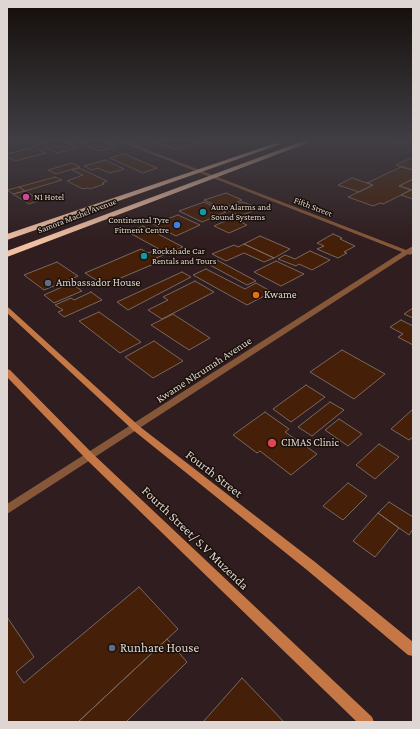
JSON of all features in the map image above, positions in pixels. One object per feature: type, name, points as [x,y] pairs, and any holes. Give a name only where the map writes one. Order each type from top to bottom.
[{"type":"highway","name":"Samora Machel Avenue","points":[[7,236],[191,174]]},
{"type":"highway","name":"Samora Machel Avenue","points":[[7,254],[221,174]]},
{"type":"main road","name":"Fourth Street","points":[[7,309],[136,428],[304,561],[413,650]]},
{"type":"main road","name":"Fourth Street/ S.V Muzenda","points":[[7,372],[90,457],[367,722]]},
{"type":"street","name":"Fifth Street","points":[[207,174],[411,251]]},
{"type":"street","name":"Kwame Nkrumah Avenue","points":[[7,510],[411,251]]},
{"type":"shaded area","points":[[7,174],[413,174],[413,722],[7,722]]},
{"type":"building","points":[[81,174],[92,174],[107,181],[102,183],[104,184],[90,189],[83,189],[67,181],[83,175]]},
{"type":"building","points":[[386,174],[413,174],[413,179],[399,186],[411,190],[383,204],[380,203],[373,206],[348,197],[373,185],[367,183]]},
{"type":"building","points":[[55,177],[62,180],[25,191],[19,187]]},
{"type":"building","points":[[352,178],[373,185],[359,192],[338,185]]},
{"type":"building","points":[[413,179],[413,190],[399,186]]},
{"type":"building","points":[[19,187],[25,191],[13,194],[7,190]]},
{"type":"building","points":[[413,190],[413,199],[401,195]]},
{"type":"building","name":"N1 Hotel","points":[[25,191],[40,200],[29,204],[13,194]]},
{"type":"building","points":[[226,193],[242,200],[228,206],[234,208],[238,207],[233,205],[242,202],[260,208],[240,216],[204,200]]},
{"type":"building","name":"Auto Alarms and Sound Systems","points":[[204,202],[226,212],[202,222],[179,211]]},
{"type":"building","name":"Continental Tyre Fitment Centre","points":[[178,215],[200,225],[176,236],[153,224]]},
{"type":"building","points":[[232,218],[247,225],[229,233],[214,226]]},
{"type":"building","name":"Rockshade Car Rentals and Tours","points":[[143,226],[183,247],[156,258],[161,261],[104,285],[85,273],[141,249],[148,253],[159,249],[128,232]]},
{"type":"building","points":[[333,234],[355,246],[344,252],[347,253],[338,258],[317,249],[324,246],[317,243]]},
{"type":"building","points":[[260,236],[290,249],[274,258],[244,244]]},
{"type":"building","points":[[244,244],[274,258],[264,262],[244,253],[226,261],[212,254],[234,245],[238,247]]},
{"type":"building","points":[[310,251],[330,260],[312,270],[299,264],[296,266],[278,259],[285,255],[295,259]]},
{"type":"building","points":[[217,260],[256,281],[247,285],[208,264]]},
{"type":"building","points":[[276,261],[304,274],[281,286],[254,272]]},
{"type":"building","name":"Ambassador House","points":[[57,262],[78,276],[44,290],[24,275]]},
{"type":"building","points":[[206,269],[245,289],[256,283],[272,292],[247,305],[193,275]]},
{"type":"building","points":[[182,272],[191,277],[128,310],[117,302]]},
{"type":"building","points":[[195,281],[214,292],[162,319],[148,310],[168,300],[163,297]]},
{"type":"building","points":[[71,283],[82,291],[54,303],[44,295]]},
{"type":"building","points":[[91,292],[102,300],[64,317],[58,312],[63,310],[55,305],[71,298],[74,300]]},
{"type":"building","points":[[413,308],[413,318],[404,314]]},
{"type":"building","points":[[99,312],[141,342],[120,353],[79,321]]},
{"type":"building","points":[[173,314],[210,338],[189,350],[151,325]]},
{"type":"building","points":[[401,320],[413,326],[413,345],[398,337],[403,334],[390,327]]},
{"type":"building","points":[[154,341],[183,361],[153,378],[125,357]]},
{"type":"building","points":[[342,350],[385,374],[354,399],[310,372]]},
{"type":"building","points":[[306,385],[325,397],[291,422],[273,409]]},
{"type":"building","points":[[330,402],[344,410],[312,436],[298,427]]},
{"type":"building","points":[[413,409],[413,437],[409,440],[391,429]]},
{"type":"building","name":"CIMAS Clinic","points":[[265,412],[289,429],[285,432],[317,454],[291,475],[260,451],[257,453],[233,435]]},
{"type":"building","points":[[339,419],[362,434],[348,446],[325,430]]},
{"type":"building","points":[[379,444],[399,457],[375,479],[356,465]]},
{"type":"building","points":[[348,483],[367,496],[343,520],[323,506]]},
{"type":"building","points":[[389,502],[413,517],[413,529],[409,535],[378,513]]},
{"type":"building","points":[[378,513],[399,528],[375,557],[353,541]]},
{"type":"building","name":"Runhare House","points":[[139,587],[178,629],[78,722],[7,722],[7,617],[34,657],[16,672],[24,683]]},
{"type":"building","points":[[167,639],[187,662],[126,722],[78,722]]},
{"type":"building","points":[[242,678],[284,722],[203,722]]},
{"type":"place","name":"N1 Hotel","points":[[26,197]]},
{"type":"place","name":"Auto Alarms and Sound Systems","points":[[203,212]]},
{"type":"place","name":"Continental Tyre Fitment Centre","points":[[177,225]]},
{"type":"place","name":"Rockshade Car Rentals and Tours","points":[[144,256]]},
{"type":"place","name":"Ambassador House","points":[[48,283]]},
{"type":"place","name":"Kwame","points":[[256,295]]},
{"type":"place","name":"CIMAS Clinic","points":[[272,443]]},
{"type":"place","name":"Runhare House","points":[[112,648]]}]
